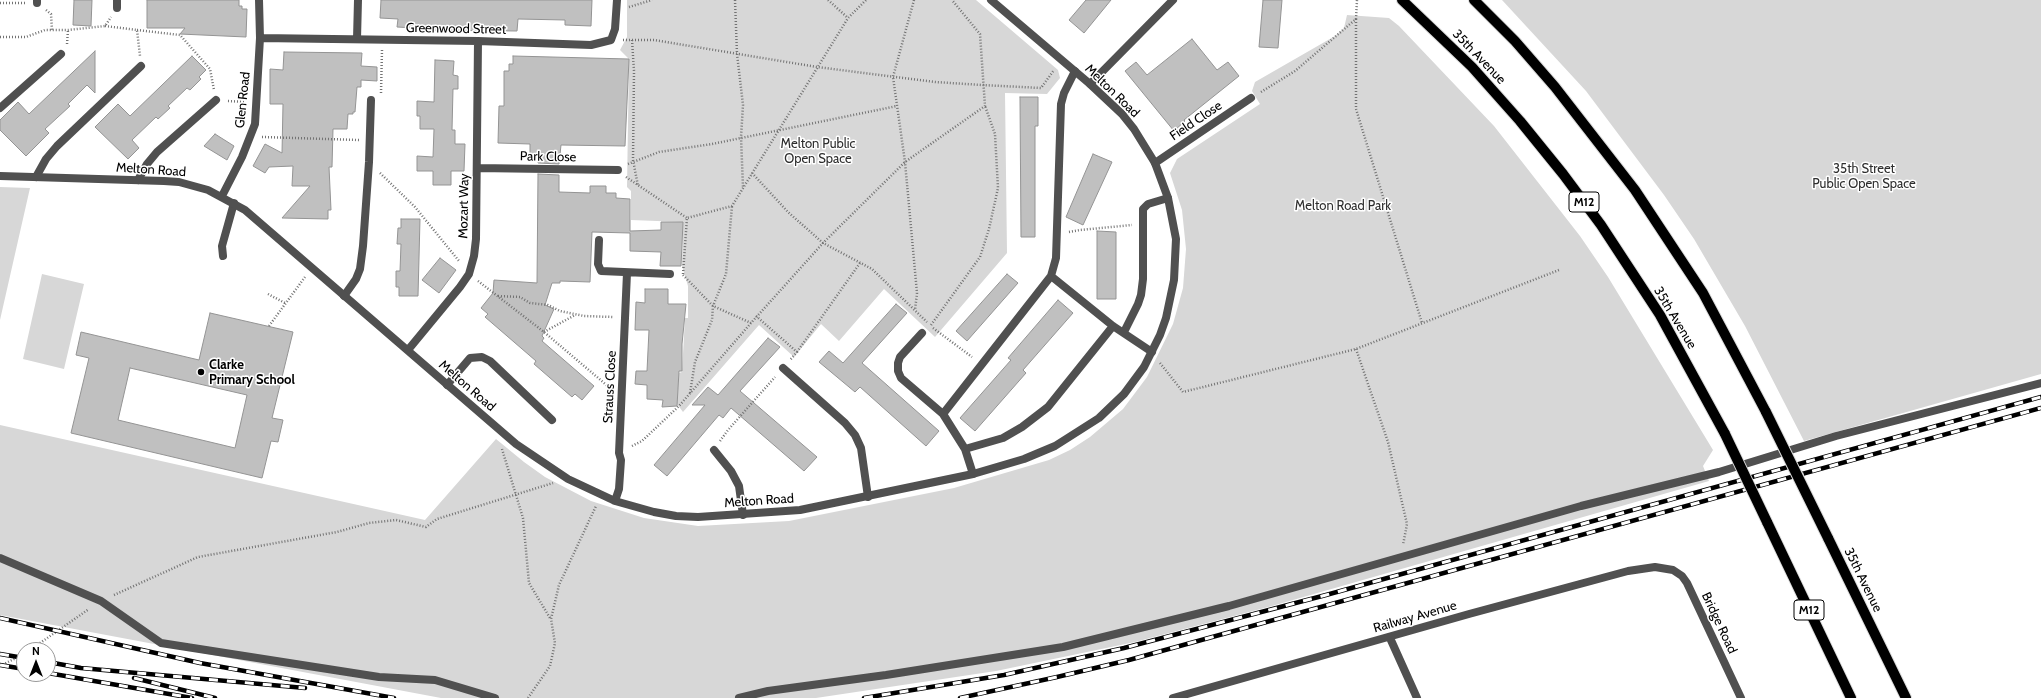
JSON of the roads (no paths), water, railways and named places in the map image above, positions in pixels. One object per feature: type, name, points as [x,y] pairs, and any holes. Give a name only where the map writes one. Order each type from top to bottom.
[{"type":"main road","name":"35th Avenue","points":[[1402,0],[1472,67],[1520,120],[1563,174],[1601,226],[1660,315],[1725,434],[1851,698]]},
{"type":"main road","name":"35th Avenue","points":[[1474,0],[1515,41],[1556,87],[1635,190],[1703,293],[1766,412],[1906,698]]},
{"type":"street","name":"Glen Road","points":[[222,196],[251,137],[256,110],[260,38],[259,0]]},
{"type":"street","points":[[357,39],[358,0]]},
{"type":"street","name":"Greenwood Street","points":[[260,38],[478,41],[592,45],[611,40],[615,29],[617,0]]},
{"type":"street","name":"Melton Road","points":[[0,176],[179,182],[208,190],[222,196],[245,210],[499,430],[534,457],[568,479],[615,501],[641,509],[676,516],[698,517],[743,515],[800,510],[973,474],[1040,453],[1085,428],[1124,394],[1135,380],[1152,352],[1166,318],[1174,280],[1176,239],[1168,198],[1155,163],[1134,129],[1122,114],[1090,84],[991,0]]},
{"type":"street","points":[[1090,84],[1173,0]]},
{"type":"street","name":"Mozart Way","points":[[408,350],[469,274],[476,239],[478,41]]},
{"type":"street","points":[[0,108],[60,54]]},
{"type":"street","points":[[36,177],[46,159],[57,146],[141,66]]},
{"type":"street","points":[[943,414],[1051,276],[1056,258],[1061,104],[1064,93],[1075,71]]},
{"type":"street","name":"Field Close","points":[[1155,163],[1251,98]]},
{"type":"street","points":[[138,180],[147,164],[157,152],[216,100]]},
{"type":"street","points":[[344,296],[356,279],[360,269],[369,162],[371,100]]},
{"type":"street","name":"Park Close","points":[[477,168],[618,170]]},
{"type":"street","points":[[1124,332],[1141,295],[1143,279],[1142,225],[1144,207],[1148,204],[1168,198]]},
{"type":"street","points":[[223,256],[222,246],[234,203]]},
{"type":"street","points":[[599,240],[598,267],[601,270],[626,273],[670,274]]},
{"type":"street","name":"Strauss Close","points":[[615,501],[619,489],[621,460],[619,453],[623,388],[626,273]]},
{"type":"street","points":[[1051,276],[1113,326],[1152,352]]},
{"type":"street","points":[[965,449],[1003,438],[1022,427],[1048,407],[1113,326]]},
{"type":"street","points":[[922,333],[900,357],[898,371],[901,378],[943,414],[965,449],[973,474]]},
{"type":"street","points":[[447,385],[470,358],[482,357],[490,361],[552,420]]},
{"type":"street","points":[[783,368],[845,423],[854,435],[861,448],[868,496]]},
{"type":"street","points":[[739,698],[768,691],[886,675],[1063,647],[1229,606],[1581,506],[1720,472],[1836,436],[2041,383]]},
{"type":"street","points":[[714,450],[731,471],[739,486],[743,515]]},
{"type":"street","points":[[0,558],[101,601],[161,644],[379,677],[435,680],[495,698]]},
{"type":"street","name":"Railway Avenue","points":[[1173,698],[1390,638],[1469,614],[1628,571],[1646,567],[1666,568]]},
{"type":"street","name":"Bridge Road","points":[[1666,568],[1679,574],[1687,583],[1741,698]]},
{"type":"street","points":[[1390,638],[1417,698]]},
{"type":"railway","points":[[864,698],[1004,675],[1124,648],[1326,595],[2041,397]]},
{"type":"railway","points":[[960,698],[1129,660],[2041,408]]},
{"type":"railway","points":[[0,618],[200,663],[394,698]]},
{"type":"railway","points":[[0,654],[16,657]]},
{"type":"railway","points":[[56,663],[81,668],[305,688]]},
{"type":"railway","points":[[0,665],[16,668]]},
{"type":"railway","points":[[56,674],[192,698]]},
{"type":"railway","points":[[134,678],[215,698]]},
{"type":"place","name":"Clarke Primary School","points":[[201,372]]},
{"type":"park label","name":"Melton Public Open Space","points":[[818,152]]},
{"type":"park label","name":"35th Street Public Open Space","points":[[1864,176]]},
{"type":"park label","name":"Melton Road Park","points":[[1343,206]]}]
